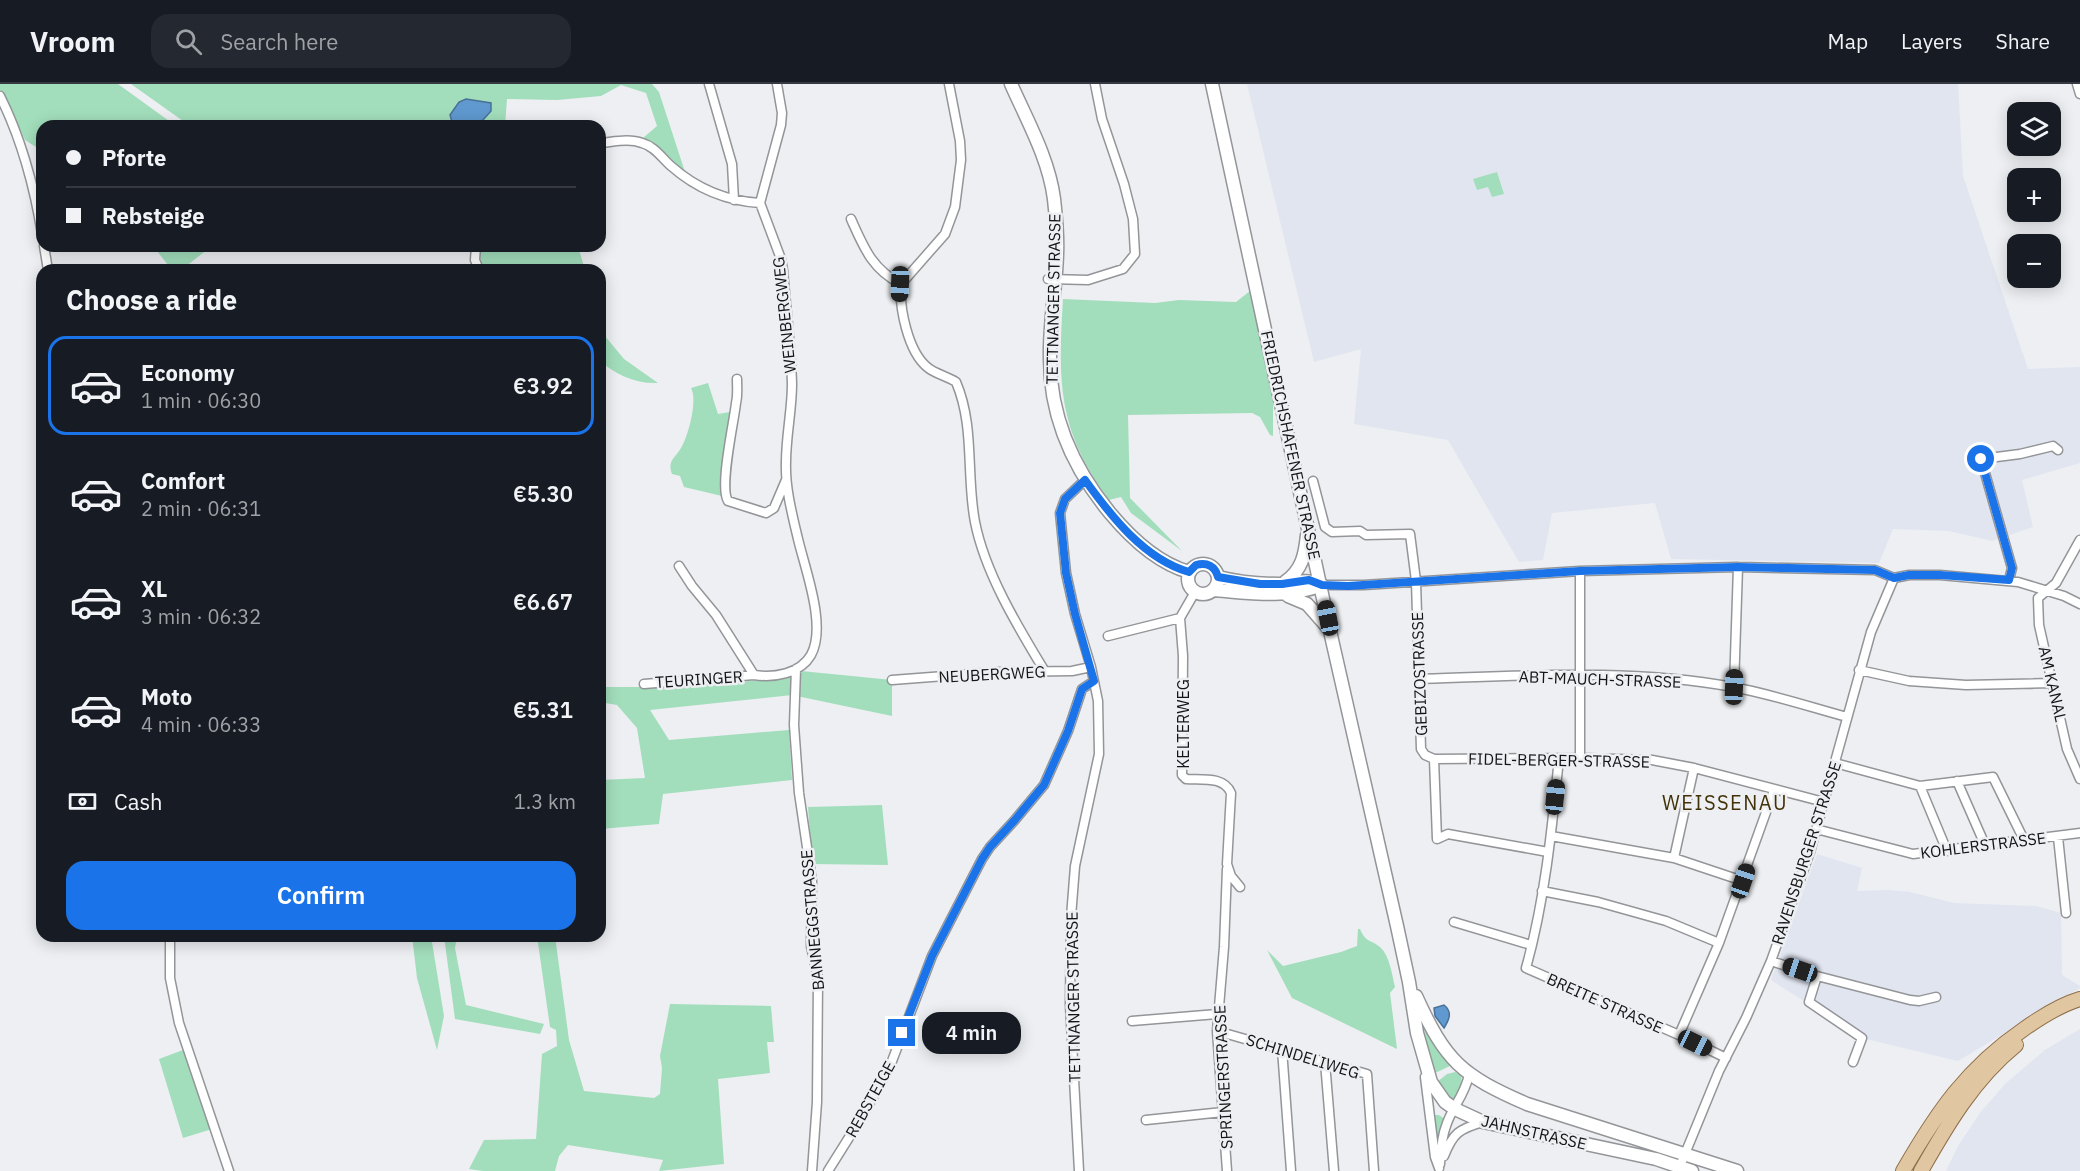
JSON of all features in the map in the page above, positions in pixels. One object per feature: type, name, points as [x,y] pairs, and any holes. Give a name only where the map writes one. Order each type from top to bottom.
[{"type":"main road","name":"TETTNANGER STRASSE","points":[[1011,84],[1034,135],[1050,182],[1057,231],[1052,279],[1050,358],[1053,403],[1065,440],[1085,480],[1117,521],[1144,547],[1165,562],[1189,572]]},
{"type":"main road","name":"FRIEDRICHSHAFENER STRASSE","points":[[1212,84],[1322,585],[1330,631],[1409,982],[1422,1054]]},
{"type":"main road","points":[[1282,589],[1295,575],[1301,564],[1309,525]]},
{"type":"main road","points":[[1213,590],[1218,577],[1214,568],[1207,564],[1196,565],[1189,572],[1189,585],[1195,592],[1202,594],[1213,590],[1282,589],[1307,604],[1330,631]]},
{"type":"main road","points":[[1218,577],[1306,592],[1322,585]]},
{"type":"main road","name":"FRIEDRICHSHAFENER STRASSE","points":[[1409,982],[1432,1031],[1447,1053],[1469,1075]]},
{"type":"main road","points":[[1903,1171],[1929,1126],[1977,1066],[2033,1023],[2067,1002],[2080,1000]]},
{"type":"main road","points":[[1921,1171],[1946,1127],[1986,1074],[2025,1037],[2080,1000]]},
{"type":"main road","name":"JAHNSTRASSE","points":[[1422,1054],[1431,1082],[1439,1095],[1455,1109],[1483,1122],[1656,1159],[1679,1169],[1692,1171]]},
{"type":"main road","name":"JAHNSTRASSE","points":[[1469,1075],[1527,1104],[1737,1171]]},
{"type":"street","points":[[709,84],[732,164],[734,200]]},
{"type":"street","points":[[606,143],[642,142],[651,146],[693,183],[718,196],[760,203],[781,125],[782,113],[777,84]]},
{"type":"street","points":[[949,84],[960,141],[961,160],[955,207],[945,234],[900,284],[902,314],[918,357],[929,369],[956,382],[966,425],[978,535],[1013,618],[1044,670]]},
{"type":"street","points":[[1052,279],[1088,280],[1123,269],[1135,254],[1133,219],[1102,119],[1095,84]]},
{"type":"street","points":[[2077,84],[2080,94]]},
{"type":"street","points":[[0,96],[18,136],[31,176],[36,202]]},
{"type":"street","name":"WEINBERGWEG","points":[[760,203],[783,270],[792,386],[786,462],[787,479],[816,609],[814,646],[811,656],[796,669]]},
{"type":"street","points":[[851,219],[863,245],[879,270],[886,277],[900,284]]},
{"type":"street","name":"WEINBERGWEG","points":[[737,379],[737,400],[726,473],[725,497],[728,501],[766,513],[774,508],[787,479]]},
{"type":"street","points":[[2009,580],[2012,568],[1981,459],[2020,454],[2053,446],[2058,450]]},
{"type":"street","name":"TETTNANGER STRASSE","points":[[1080,1171],[1070,1005],[1071,918],[1075,866],[1100,754],[1098,701],[1066,573],[1060,513],[1065,499],[1085,480]]},
{"type":"street","name":"GEBIZOSTRASSE","points":[[1313,481],[1328,531],[1360,531],[1366,535],[1410,534],[1416,582],[1421,749],[1425,755],[1434,759]]},
{"type":"street","points":[[2048,590],[2061,576],[2080,540]]},
{"type":"street","points":[[679,566],[716,615],[754,675],[768,677],[783,675],[796,669]]},
{"type":"street","points":[[1322,585],[1348,586],[1580,571],[1738,567],[1875,570],[1894,578],[1909,575],[1940,575],[2009,580],[2048,590],[2080,604]]},
{"type":"street","points":[[1734,687],[1738,567]]},
{"type":"street","points":[[1580,571],[1580,758]]},
{"type":"street","name":"RAVENSBURGER STRASSE","points":[[1684,1153],[1771,961],[1810,852],[1871,632],[1894,578]]},
{"type":"street","name":"AM KANAL","points":[[2048,590],[2038,598],[2039,625],[2067,750],[2080,779]]},
{"type":"street","points":[[1108,636],[1180,618],[1195,592]]},
{"type":"street","name":"KELTERWEG","points":[[1180,618],[1183,656],[1182,775],[1186,779],[1220,782],[1227,786],[1231,793],[1224,947]]},
{"type":"street","name":"NEUBERGWEG","points":[[892,680],[1044,670],[1072,671],[1091,667]]},
{"type":"street","name":"BANNEGGSTRASSE","points":[[796,669],[794,726],[799,793],[812,881],[811,946],[818,979],[817,1102],[812,1171]]},
{"type":"street","points":[[1859,670],[1909,681],[1966,685],[2052,683]]},
{"type":"street","name":"TEURINGER","points":[[644,684],[754,675]]},
{"type":"street","name":"ABT-MAUCH-STRASSE","points":[[1420,679],[1581,675],[1658,678],[1734,687],[1847,717]]},
{"type":"street","name":"REBSTEIGE","points":[[828,1171],[889,1069],[932,956],[982,859],[1044,785],[1068,731],[1082,689],[1094,681]]},
{"type":"street","points":[[1454,922],[1531,945],[1551,836],[1559,758]]},
{"type":"street","points":[[1434,759],[1437,838],[1448,834],[1548,852]]},
{"type":"street","name":"FIDEL-BERGER-STRASSE","points":[[1434,759],[1652,760],[1694,768],[1824,802]]},
{"type":"street","points":[[1835,763],[1920,786],[1993,777],[2024,840]]},
{"type":"street","points":[[1674,858],[1694,768]]},
{"type":"street","points":[[1957,781],[1985,845]]},
{"type":"street","points":[[1920,786],[1947,851]]},
{"type":"street","points":[[1679,1035],[1719,943],[1774,790]]},
{"type":"street","name":"KOHLERSTRASSE","points":[[1816,829],[1912,854],[2080,833]]},
{"type":"street","points":[[1551,836],[1674,858],[1743,881]]},
{"type":"street","points":[[2058,837],[2066,913]]},
{"type":"street","points":[[1227,864],[1231,876],[1240,887]]},
{"type":"street","points":[[1542,891],[1598,902],[1666,921],[1719,943]]},
{"type":"street","points":[[170,942],[170,978],[178,1023],[229,1171]]},
{"type":"street","name":"BREITE STRASSE","points":[[1531,945],[1526,968],[1726,1058]]},
{"type":"street","name":"SPRINGERSTRASSE","points":[[1224,947],[1217,1031],[1227,1171]]},
{"type":"street","points":[[1771,961],[1817,976],[1910,1000],[1919,1001],[1936,997]]},
{"type":"street","points":[[1817,976],[1809,1002],[1862,1038],[1853,1062]]},
{"type":"street","points":[[1132,1022],[1217,1014]]},
{"type":"street","name":"SCHINDELIWEG","points":[[1217,1031],[1367,1074],[1374,1171]]},
{"type":"street","points":[[1282,1049],[1291,1171]]},
{"type":"street","points":[[1422,1054],[1435,1157],[1439,1169]]},
{"type":"street","points":[[1325,1062],[1334,1171]]},
{"type":"street","points":[[1439,1169],[1446,1124],[1466,1090],[1469,1075]]},
{"type":"street","points":[[1146,1120],[1223,1112]]},
{"type":"street","points":[[1439,1169],[1449,1142],[1455,1133],[1483,1122]]},
{"type":"street","points":[[1679,1169],[1684,1153]]},
{"type":"shaded area","points":[[1247,84],[1958,84],[1963,176],[2028,369],[2080,367],[2080,463],[2022,480],[2033,527],[1992,541],[1949,531],[1893,529],[1879,563],[1671,559],[1655,503],[1552,513],[1543,560],[1519,562],[1448,440],[1354,424],[1361,349],[1314,362]]},
{"type":"shaded area","points":[[1817,854],[1862,868],[1857,891],[1910,892],[1954,903],[2036,906],[2061,913],[2062,975],[2080,988],[1958,1061],[1862,1038],[1771,980]]},
{"type":"shaded area","points":[[2080,1029],[2080,1171],[1946,1171],[1958,1146],[1980,1113],[2005,1084],[2045,1050]]},
{"type":"green space","points":[[0,84],[118,84],[168,120],[36,120],[36,147],[25,140],[0,90]]},
{"type":"green space","points":[[131,84],[652,84],[659,92],[685,172],[643,138],[657,126],[646,93],[621,85],[601,96],[557,100],[507,99],[505,120],[182,120]]},
{"type":"green space","points":[[1497,172],[1504,194],[1492,197],[1488,187],[1477,190],[1473,179]]},
{"type":"green space","points":[[158,252],[204,252],[189,264],[167,264]]},
{"type":"green space","points":[[479,252],[580,252],[583,264],[482,264]]},
{"type":"green space","points":[[1250,291],[1273,398],[1273,436],[1270,435],[1260,417],[1252,413],[1128,415],[1130,498],[1182,551],[1131,513],[1121,497],[1109,500],[1079,451],[1070,427],[1062,380],[1063,299],[1155,303],[1179,300],[1236,302]]},
{"type":"green space","points":[[606,337],[624,359],[658,383],[627,378],[606,365]]},
{"type":"green space","points":[[708,383],[718,414],[730,412],[722,469],[722,496],[684,487],[680,476],[672,474],[671,470],[672,460],[684,443],[689,427],[693,409],[691,388]]},
{"type":"green space","points":[[801,671],[892,680],[892,716],[792,695],[650,710],[669,740],[789,730],[792,780],[663,794],[659,824],[606,828],[606,780],[645,778],[637,728],[617,705],[606,703],[606,687],[785,679]]},
{"type":"green space","points":[[882,805],[888,865],[812,864],[808,807]]},
{"type":"green space","points":[[1358,929],[1366,939],[1380,947],[1390,966],[1395,987],[1390,993],[1397,1049],[1292,998],[1267,950],[1283,966],[1357,946]]},
{"type":"green space","points":[[413,942],[432,942],[444,1016],[437,1050],[417,978]]},
{"type":"green space","points":[[445,942],[456,942],[455,948],[466,1005],[544,1024],[540,1034],[455,1019]]},
{"type":"green space","points":[[538,942],[556,942],[569,1040],[584,1091],[654,1098],[660,1094],[662,1068],[660,1056],[670,1004],[771,1006],[774,1042],[767,1042],[770,1073],[718,1079],[724,1164],[659,1171],[663,1160],[568,1145],[559,1156],[555,1171],[469,1169],[484,1140],[536,1139],[542,1054],[557,1046],[556,1030],[550,1027]]},
{"type":"green space","points":[[1423,1024],[1452,1065],[1433,1074]]},
{"type":"green space","points":[[183,1050],[212,1129],[183,1138],[159,1059]]},
{"type":"green space","points":[[1455,1072],[1461,1075],[1461,1086],[1452,1102],[1437,1082],[1447,1074]]},
{"type":"green space","points":[[1434,1115],[1439,1115],[1446,1120],[1437,1144]]},
{"type":"water","points":[[466,99],[491,103],[491,111],[483,120],[451,120],[450,115],[459,102]]},
{"type":"water","points":[[1444,1005],[1449,1013],[1449,1019],[1444,1028],[1435,1016],[1434,1008]]},
{"type":"district","name":"WEISSENAU","points":[[1725,803]]},
{"type":"route","points":[[902,1033],[932,956],[982,859],[1044,785],[1068,731],[1082,689],[1094,681],[1066,573],[1060,513],[1065,499],[1085,480],[1117,521],[1144,547],[1165,562],[1189,572],[1196,565],[1207,564],[1214,568],[1218,577],[1260,584],[1309,580],[1322,585],[1348,586],[1580,571],[1738,567],[1875,570],[1894,578],[1909,575],[1940,575],[2009,580],[2012,568],[1981,459]]}]
